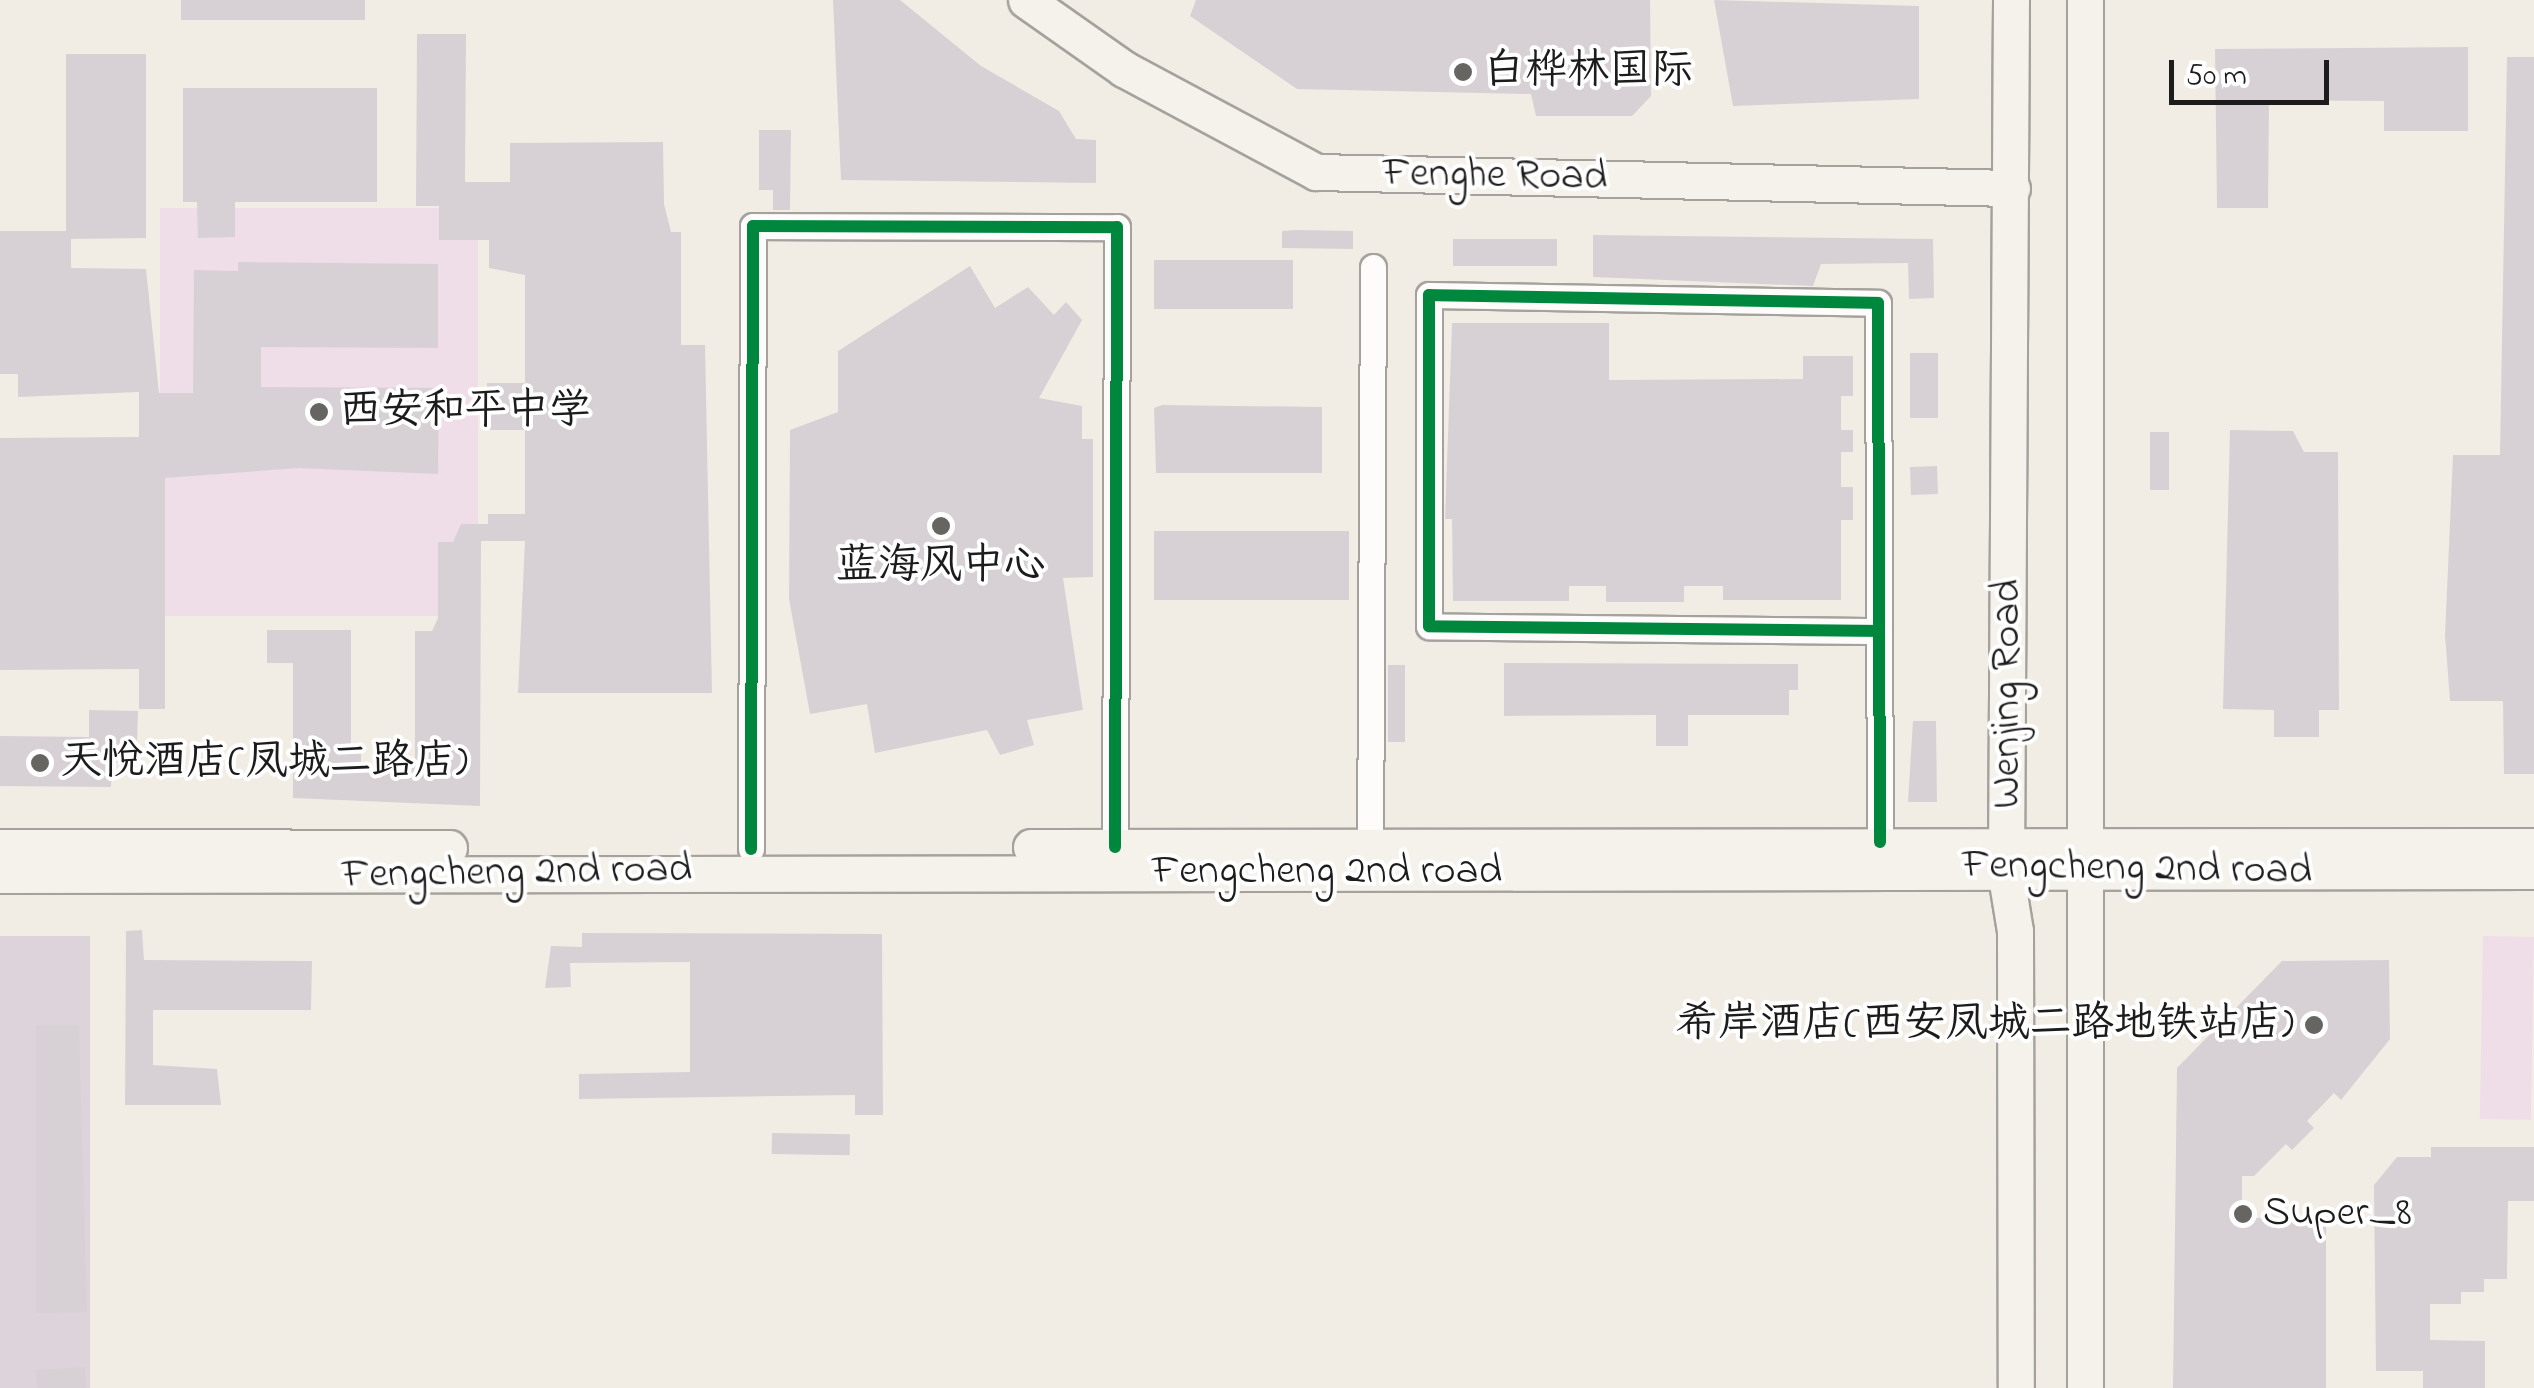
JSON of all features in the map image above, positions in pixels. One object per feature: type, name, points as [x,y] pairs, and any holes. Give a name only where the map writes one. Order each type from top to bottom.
[{"type":"main road","name":"Fenghe Road","points":[[1026,0],[1124,69],[1316,172],[2012,188]]},
{"type":"main road","name":"Wenjing Road","points":[[2011,0],[2007,858],[2015,931],[2016,1388]]},
{"type":"main road","name":"Wenjing Road","points":[[2085,0],[2082,858],[2085,1388]]},
{"type":"main road","name":"Fengcheng 2nd road","points":[[0,875],[1370,859],[1880,842],[2007,858],[2534,846]]},
{"type":"main road","name":"Fengcheng 2nd road","points":[[0,847],[1115,847],[1370,859],[1954,866],[2007,858]]},
{"type":"main road","name":"Fengcheng 2nd road","points":[[2082,858],[2534,871]]},
{"type":"street","points":[[752,849],[753,226],[1116,227],[1115,847]]},
{"type":"street","points":[[1370,859],[1373,267]]},
{"type":"street","points":[[1879,631],[1428,626],[1429,295],[1878,304],[1880,842]]},
{"type":"shaded area","name":"西安和平中学","points":[[160,208],[478,208],[478,616],[160,616]]},
{"type":"shaded area","points":[[0,936],[90,936],[90,1388],[0,1388]]},
{"type":"shaded area","points":[[2483,936],[2534,937],[2531,1120],[2480,1119]]},
{"type":"building","points":[[181,0],[365,0],[365,20],[181,20]]},
{"type":"building","points":[[833,0],[900,0],[981,66],[1059,111],[1076,139],[1096,140],[1096,183],[841,180]]},
{"type":"building","name":"白桦林国际","points":[[1196,0],[1650,0],[1651,96],[1632,116],[1536,116],[1531,94],[1297,89],[1190,16]]},
{"type":"building","points":[[1714,0],[1919,6],[1919,99],[1733,106]]},
{"type":"building","points":[[417,34],[466,34],[465,182],[510,182],[510,143],[663,142],[664,204],[671,232],[681,232],[681,345],[705,345],[712,693],[518,693],[525,541],[481,541],[480,806],[293,798],[293,663],[267,663],[267,630],[351,630],[351,747],[361,747],[361,765],[415,765],[415,631],[432,631],[438,618],[438,542],[453,542],[461,524],[488,524],[488,514],[525,514],[525,430],[487,430],[487,383],[525,383],[525,275],[489,268],[489,240],[439,240],[439,206],[416,206]]},
{"type":"building","points":[[2468,47],[2468,131],[2384,131],[2384,101],[2269,100],[2268,208],[2217,208],[2215,49]]},
{"type":"building","points":[[66,54],[146,54],[146,238],[71,239],[71,268],[146,269],[159,393],[193,393],[194,270],[238,271],[238,262],[438,264],[438,348],[261,347],[261,387],[439,388],[438,474],[299,468],[165,478],[165,709],[139,709],[139,669],[0,670],[0,438],[139,437],[139,392],[18,397],[18,374],[0,374],[0,231],[66,231]]},
{"type":"building","points":[[2507,57],[2534,57],[2534,774],[2504,774],[2503,701],[2450,701],[2445,635],[2453,455],[2500,455]]},
{"type":"building","points":[[183,88],[377,88],[377,202],[235,202],[235,237],[198,238],[197,202],[183,202]]},
{"type":"building","points":[[759,130],[791,130],[790,210],[773,210],[773,190],[759,190]]},
{"type":"building","points":[[1282,231],[1353,231],[1353,249],[1282,248]]},
{"type":"building","points":[[1593,235],[1933,239],[1934,298],[1909,299],[1908,263],[1821,264],[1813,286],[1593,277]]},
{"type":"building","points":[[1453,239],[1557,239],[1557,266],[1453,266]]},
{"type":"building","points":[[1154,260],[1293,260],[1293,309],[1154,309]]},
{"type":"building","name":"蓝海风中心","points":[[970,266],[995,308],[1028,287],[1054,315],[1066,302],[1082,320],[1039,398],[1082,406],[1082,439],[1093,439],[1093,577],[1063,578],[1083,710],[1027,720],[1034,745],[1000,755],[987,730],[875,753],[867,704],[810,714],[789,599],[790,430],[838,412],[838,351]]},
{"type":"building","points":[[1452,323],[1609,323],[1609,380],[1803,379],[1803,356],[1853,356],[1853,396],[1841,396],[1841,430],[1853,430],[1853,452],[1841,452],[1841,487],[1853,487],[1853,520],[1841,520],[1841,600],[1723,600],[1723,586],[1684,586],[1684,602],[1606,602],[1606,586],[1569,586],[1569,601],[1453,601],[1452,519],[1445,519]]},
{"type":"building","points":[[1910,353],[1938,353],[1938,418],[1910,418]]},
{"type":"building","points":[[1322,407],[1322,473],[1156,473],[1154,408]]},
{"type":"building","points":[[2230,430],[2293,431],[2304,452],[2338,452],[2339,710],[2319,710],[2319,737],[2274,737],[2274,710],[2223,709]]},
{"type":"building","points":[[2150,432],[2169,432],[2169,490],[2150,490]]},
{"type":"building","points":[[1937,466],[1938,494],[1911,495],[1910,467]]},
{"type":"building","points":[[1154,531],[1349,531],[1349,600],[1154,600]]},
{"type":"building","points":[[1504,663],[1798,664],[1798,690],[1789,690],[1789,715],[1688,715],[1688,746],[1656,746],[1656,715],[1504,716]]},
{"type":"building","points":[[1388,665],[1405,665],[1405,742],[1388,742]]},
{"type":"building","points":[[89,710],[138,711],[137,743],[124,743],[124,763],[112,762],[111,787],[0,786],[0,736],[89,737]]},
{"type":"building","points":[[1913,721],[1936,721],[1937,802],[1908,802]]},
{"type":"building","points":[[142,930],[144,960],[312,961],[311,1010],[153,1010],[153,1065],[217,1069],[221,1105],[125,1105],[126,931]]},
{"type":"building","points":[[582,933],[882,934],[883,1115],[855,1115],[855,1095],[579,1099],[579,1074],[690,1072],[690,962],[570,963],[571,987],[545,988],[551,946],[582,947]]},
{"type":"building","points":[[2389,960],[2390,1039],[2341,1100],[2334,1093],[2307,1121],[2314,1128],[2292,1150],[2286,1144],[2254,1176],[2242,1176],[2242,1218],[2326,1218],[2326,1388],[2173,1388],[2177,1068],[2282,961]]},
{"type":"building","points":[[36,1025],[79,1025],[87,1312],[36,1313]]},
{"type":"building","points":[[772,1133],[850,1134],[850,1155],[772,1154]]},
{"type":"building","points":[[2431,1147],[2534,1147],[2534,1201],[2508,1201],[2507,1279],[2484,1279],[2484,1292],[2461,1292],[2461,1304],[2430,1304],[2430,1340],[2485,1341],[2485,1388],[2423,1388],[2423,1371],[2376,1371],[2374,1185],[2397,1157],[2431,1157]]},
{"type":"building","points":[[85,1367],[86,1388],[37,1388],[36,1370]]},
{"type":"cycle path","points":[[751,849],[753,226],[1117,227],[1115,847]]},
{"type":"cycle path","points":[[1879,631],[1429,626],[1429,295],[1878,303],[1880,842]]},
{"type":"place","name":"白桦林国际","points":[[1463,72]]},
{"type":"place","name":"西安和平中学","points":[[319,412]]},
{"type":"place","name":"蓝海风中心","points":[[941,526]]},
{"type":"place","name":"天悦酒店(凤城二路店)","points":[[40,763]]},
{"type":"place","name":"希岸酒店(西安凤城二路地铁站店)","points":[[2314,1025]]},
{"type":"place","name":"Super_8","points":[[2243,1214]]}]
